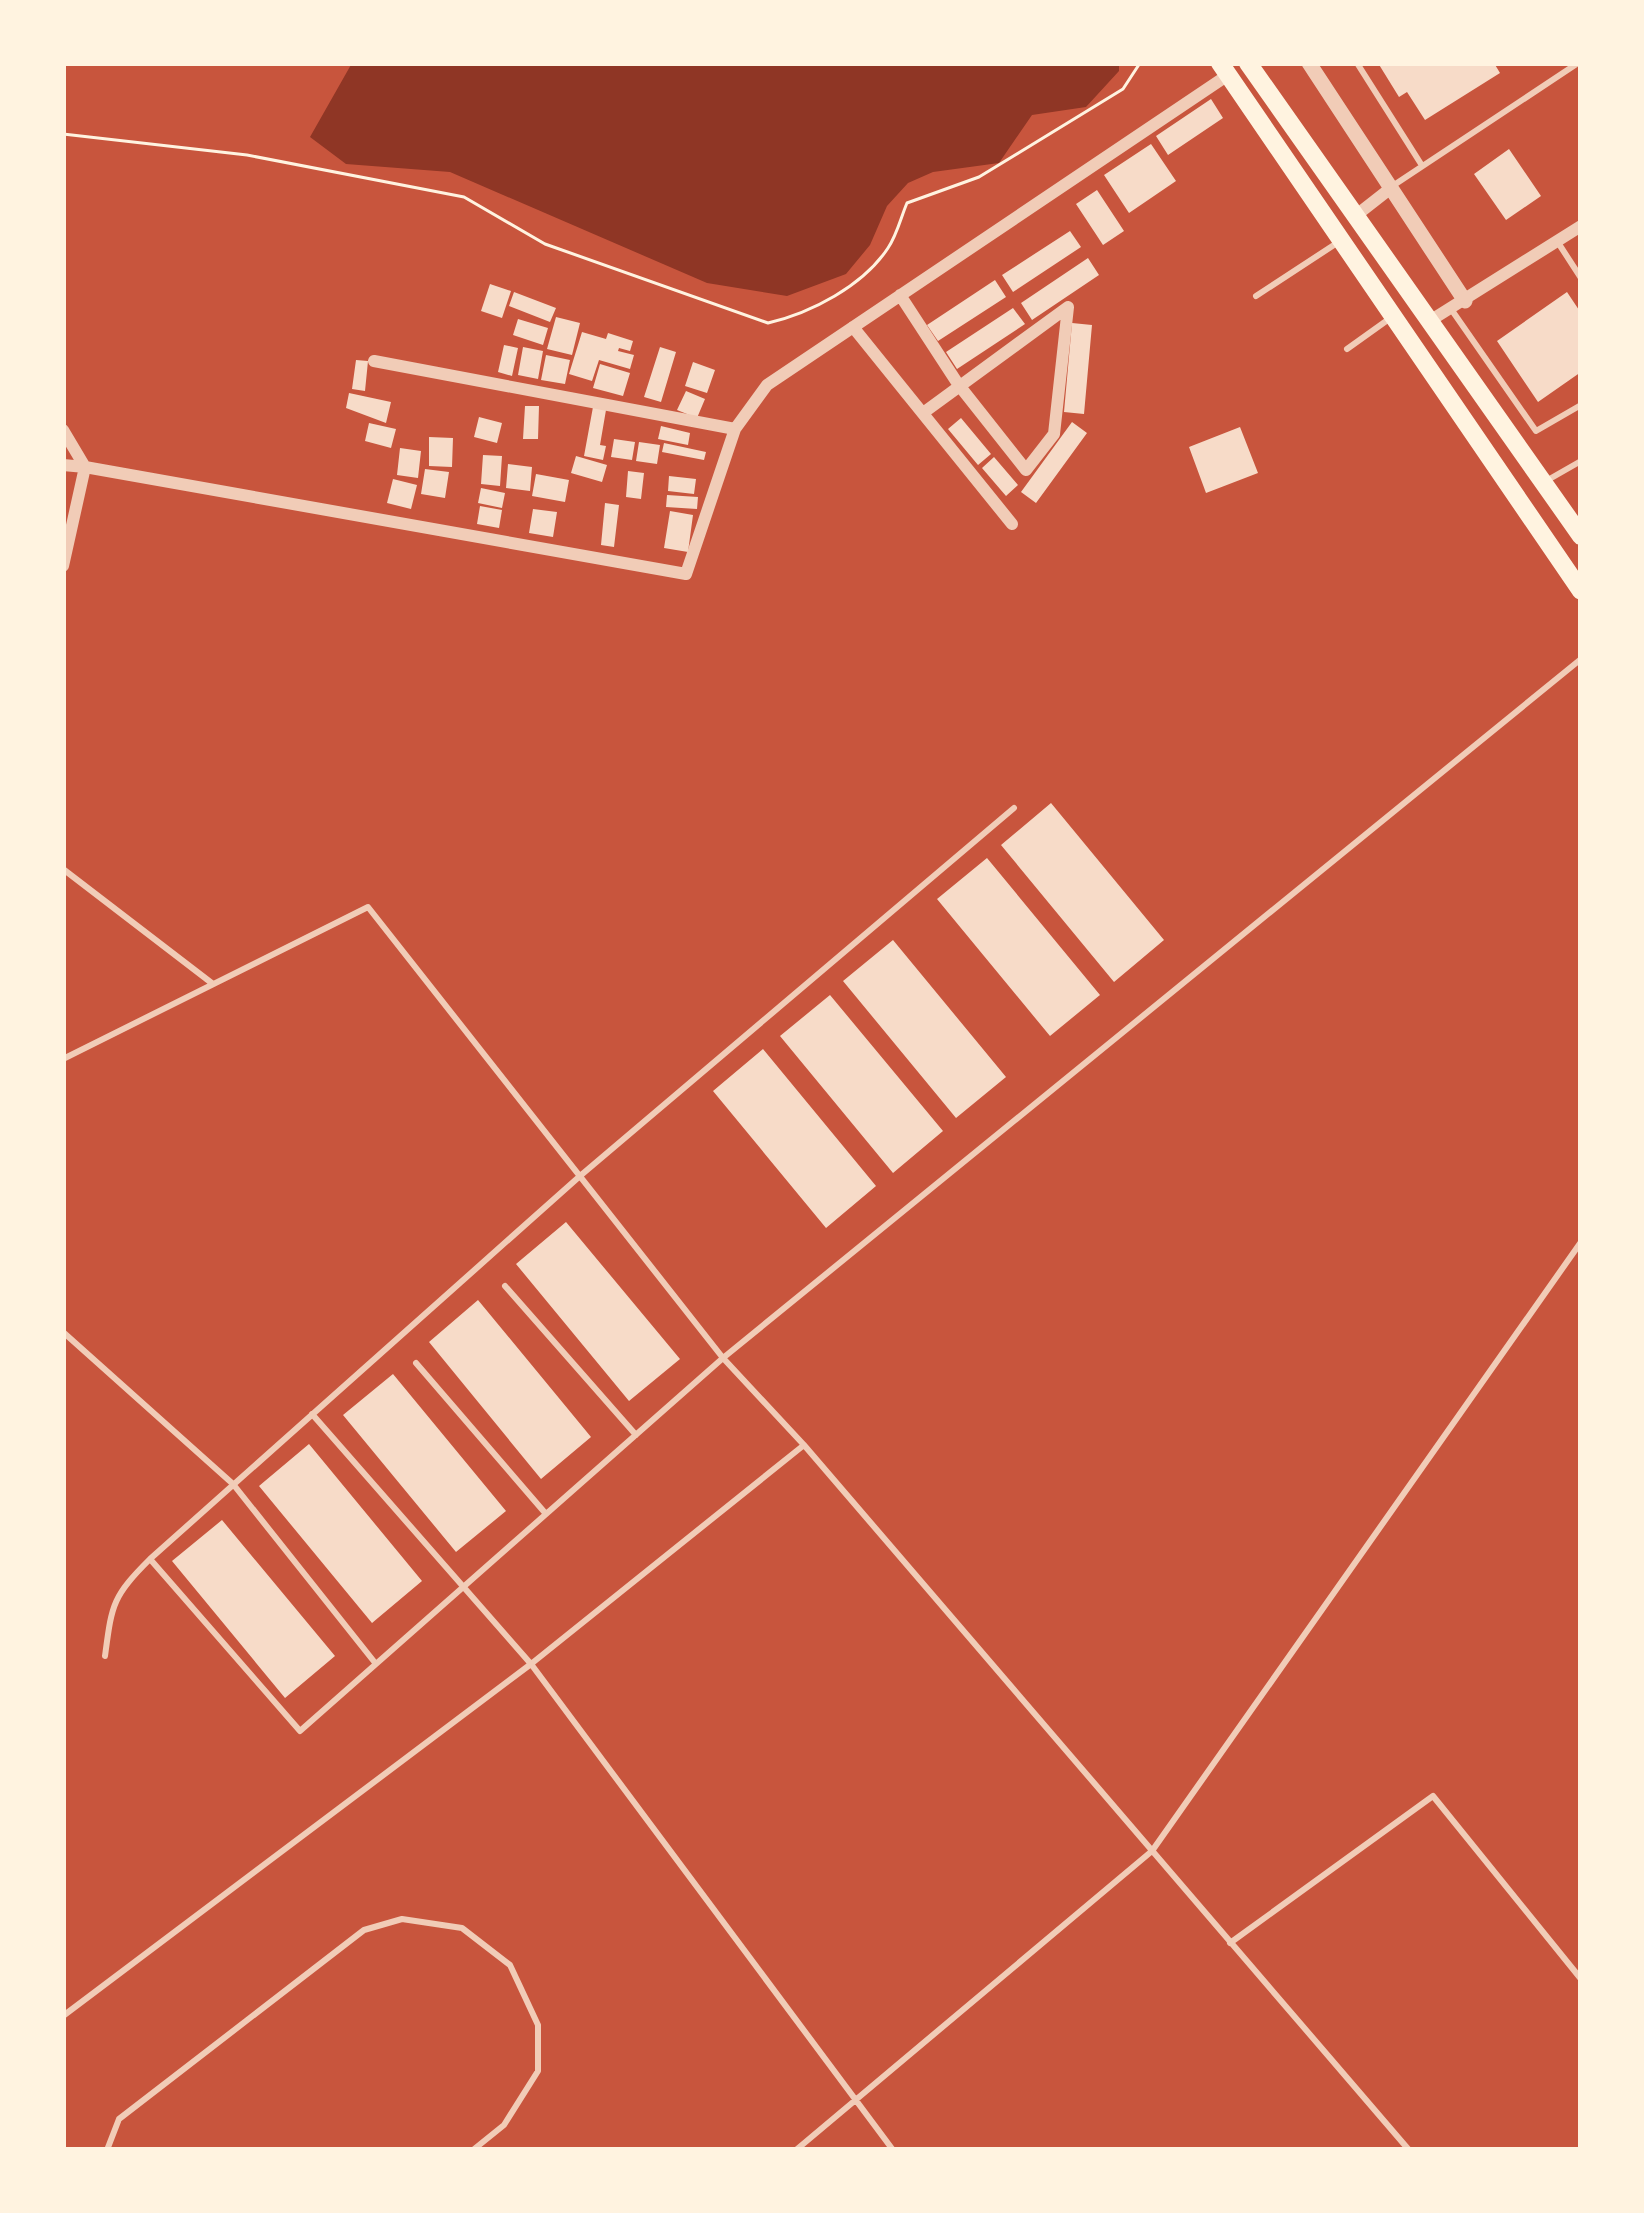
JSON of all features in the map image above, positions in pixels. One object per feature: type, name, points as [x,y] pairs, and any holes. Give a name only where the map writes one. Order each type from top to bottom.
[{"type":"main road","points":[[1248,63],[1581,536]]},
{"type":"main road","points":[[1224,69],[1581,592]]},
{"type":"street","points":[[1309,63],[1391,188],[1458,305]]},
{"type":"street","points":[[63,465],[686,574],[735,429],[767,385],[1224,69]]},
{"type":"street","points":[[1354,218],[1391,188]]},
{"type":"street","points":[[1428,322],[1579,231]]},
{"type":"street","points":[[900,296],[958,384],[1026,470],[1054,434],[1068,307],[958,384],[923,413]]},
{"type":"street","points":[[853,327],[1012,524]]},
{"type":"street","points":[[374,361],[735,429]]},
{"type":"street","points":[[63,430],[85,466],[63,566]]},
{"type":"lane","points":[[1357,63],[1421,164]]},
{"type":"lane","points":[[1391,188],[1578,63]]},
{"type":"lane","points":[[1256,296],[1340,241]]},
{"type":"lane","points":[[1557,241],[1581,278]]},
{"type":"lane","points":[[1458,305],[1537,431],[1581,405]]},
{"type":"lane","points":[[1347,349],[1391,317]]},
{"type":"lane","points":[[1543,483],[1581,461]]},
{"type":"lane","points":[[150,1559],[300,1731],[723,1358],[1581,659]]},
{"type":"lane","points":[[105,1656],[113,1603],[150,1559],[580,1176],[1014,808]]},
{"type":"lane","points":[[63,869],[213,984]]},
{"type":"lane","points":[[63,1059],[368,907],[723,1358],[804,1444],[1408,2150]]},
{"type":"lane","points":[[796,2150],[1152,1851],[1581,1242]]},
{"type":"lane","points":[[505,1286],[636,1435]]},
{"type":"lane","points":[[63,1332],[233,1484],[376,1664]]},
{"type":"lane","points":[[416,1363],[546,1514]]},
{"type":"lane","points":[[312,1414],[532,1664],[893,2150]]},
{"type":"lane","points":[[63,2016],[532,1664],[804,1444]]},
{"type":"lane","points":[[1230,1942],[1433,1796],[1581,1979]]},
{"type":"lane","points":[[107,2150],[118,2119],[364,1930],[402,1919],[462,1928],[510,1965],[538,2025],[538,2072],[504,2125],[473,2150]]},
{"type":"path","points":[[63,134],[247,155],[464,197],[545,244],[768,323],[800,315],[856,280],[888,248],[907,203],[979,177],[1123,89],[1140,63]]},
{"type":"shaded area","points":[[352,63],[1119,63],[1119,71],[1086,107],[1032,115],[999,163],[933,172],[908,183],[887,206],[870,245],[846,274],[787,296],[707,283],[450,172],[346,164],[310,137]]},
{"type":"building","points":[[1378,63],[1494,63],[1500,73],[1425,120],[1407,92],[1399,97]]},
{"type":"building","points":[[1211,99],[1223,118],[1168,155],[1156,136]]},
{"type":"building","points":[[1151,144],[1176,181],[1129,213],[1104,175]]},
{"type":"building","points":[[1509,149],[1541,196],[1506,220],[1474,174]]},
{"type":"building","points":[[1097,190],[1124,231],[1103,245],[1076,204]]},
{"type":"building","points":[[1070,231],[1081,247],[1013,292],[1002,275]]},
{"type":"building","points":[[1088,258],[1099,275],[1032,320],[1021,303]]},
{"type":"building","points":[[995,280],[1006,297],[938,341],[927,325]]},
{"type":"building","points":[[490,284],[511,291],[502,318],[481,311]]},
{"type":"building","points":[[514,292],[556,308],[550,322],[509,306]]},
{"type":"building","points":[[1567,292],[1581,313],[1581,372],[1538,402],[1497,341]]},
{"type":"building","points":[[1013,308],[1025,324],[957,369],[946,352]]},
{"type":"building","points":[[556,317],[580,323],[572,355],[547,349]]},
{"type":"building","points":[[518,319],[548,328],[543,345],[513,335]]},
{"type":"building","points":[[1072,323],[1092,325],[1084,414],[1064,412]]},
{"type":"building","points":[[582,332],[633,341],[630,351],[618,351],[634,355],[630,369],[599,360],[592,381],[569,374]]},
{"type":"building","points":[[504,345],[518,348],[512,376],[498,372]]},
{"type":"building","points":[[523,347],[543,351],[538,379],[518,375]]},
{"type":"building","points":[[660,347],[676,352],[661,402],[644,397]]},
{"type":"building","points":[[546,355],[570,360],[565,384],[541,380]]},
{"type":"building","points":[[356,360],[368,361],[365,391],[352,389]]},
{"type":"building","points":[[693,362],[715,370],[707,393],[685,386]]},
{"type":"building","points":[[600,364],[630,373],[623,396],[593,388]]},
{"type":"building","points":[[686,391],[705,399],[697,418],[677,410]]},
{"type":"building","points":[[349,393],[391,402],[386,423],[346,408]]},
{"type":"building","points":[[525,406],[539,406],[538,439],[523,439]]},
{"type":"building","points":[[593,407],[606,410],[600,445],[606,446],[603,460],[584,456]]},
{"type":"building","points":[[479,417],[502,423],[497,443],[474,437]]},
{"type":"building","points":[[961,418],[991,454],[978,465],[948,429]]},
{"type":"building","points":[[1072,422],[1087,433],[1036,503],[1021,492]]},
{"type":"building","points":[[369,423],[396,429],[391,448],[365,441]]},
{"type":"building","points":[[661,426],[690,433],[688,445],[658,439]]},
{"type":"building","points":[[1240,427],[1258,473],[1206,493],[1189,447]]},
{"type":"building","points":[[429,437],[453,438],[452,467],[429,466]]},
{"type":"building","points":[[614,439],[635,442],[632,460],[611,457]]},
{"type":"building","points":[[639,442],[660,445],[657,464],[636,461]]},
{"type":"building","points":[[664,443],[706,452],[704,460],[662,452]]},
{"type":"building","points":[[400,448],[421,451],[418,478],[397,475]]},
{"type":"building","points":[[483,455],[502,456],[500,486],[481,484]]},
{"type":"building","points":[[576,456],[607,465],[602,482],[571,473]]},
{"type":"building","points":[[994,457],[1018,485],[1006,496],[982,468]]},
{"type":"building","points":[[508,464],[532,467],[530,491],[506,488]]},
{"type":"building","points":[[425,469],[449,472],[445,498],[421,494]]},
{"type":"building","points":[[628,471],[644,473],[641,499],[626,497]]},
{"type":"building","points":[[536,474],[569,480],[565,502],[532,496]]},
{"type":"building","points":[[669,476],[696,479],[694,494],[668,491]]},
{"type":"building","points":[[393,479],[417,485],[411,509],[387,503]]},
{"type":"building","points":[[481,488],[505,493],[502,508],[478,503]]},
{"type":"building","points":[[667,495],[698,497],[697,509],[666,507]]},
{"type":"building","points":[[605,503],[619,505],[614,547],[601,545]]},
{"type":"building","points":[[480,506],[502,510],[499,528],[477,524]]},
{"type":"building","points":[[533,509],[557,512],[553,537],[529,533]]},
{"type":"building","points":[[670,511],[693,515],[688,552],[664,548]]},
{"type":"building","points":[[1051,803],[1164,940],[1114,982],[1001,845]]},
{"type":"building","points":[[987,858],[1100,995],[1050,1036],[937,899]]},
{"type":"building","points":[[893,940],[1006,1077],[956,1118],[843,981]]},
{"type":"building","points":[[830,995],[943,1131],[893,1173],[780,1036]]},
{"type":"building","points":[[763,1049],[876,1186],[826,1228],[713,1091]]},
{"type":"building","points":[[566,1222],[680,1359],[629,1401],[516,1264]]},
{"type":"building","points":[[478,1300],[591,1437],[541,1479],[429,1342]]},
{"type":"building","points":[[393,1374],[506,1511],[456,1552],[343,1415]]},
{"type":"building","points":[[309,1444],[422,1581],[372,1623],[259,1486]]},
{"type":"building","points":[[222,1520],[335,1656],[285,1698],[172,1561]]}]
